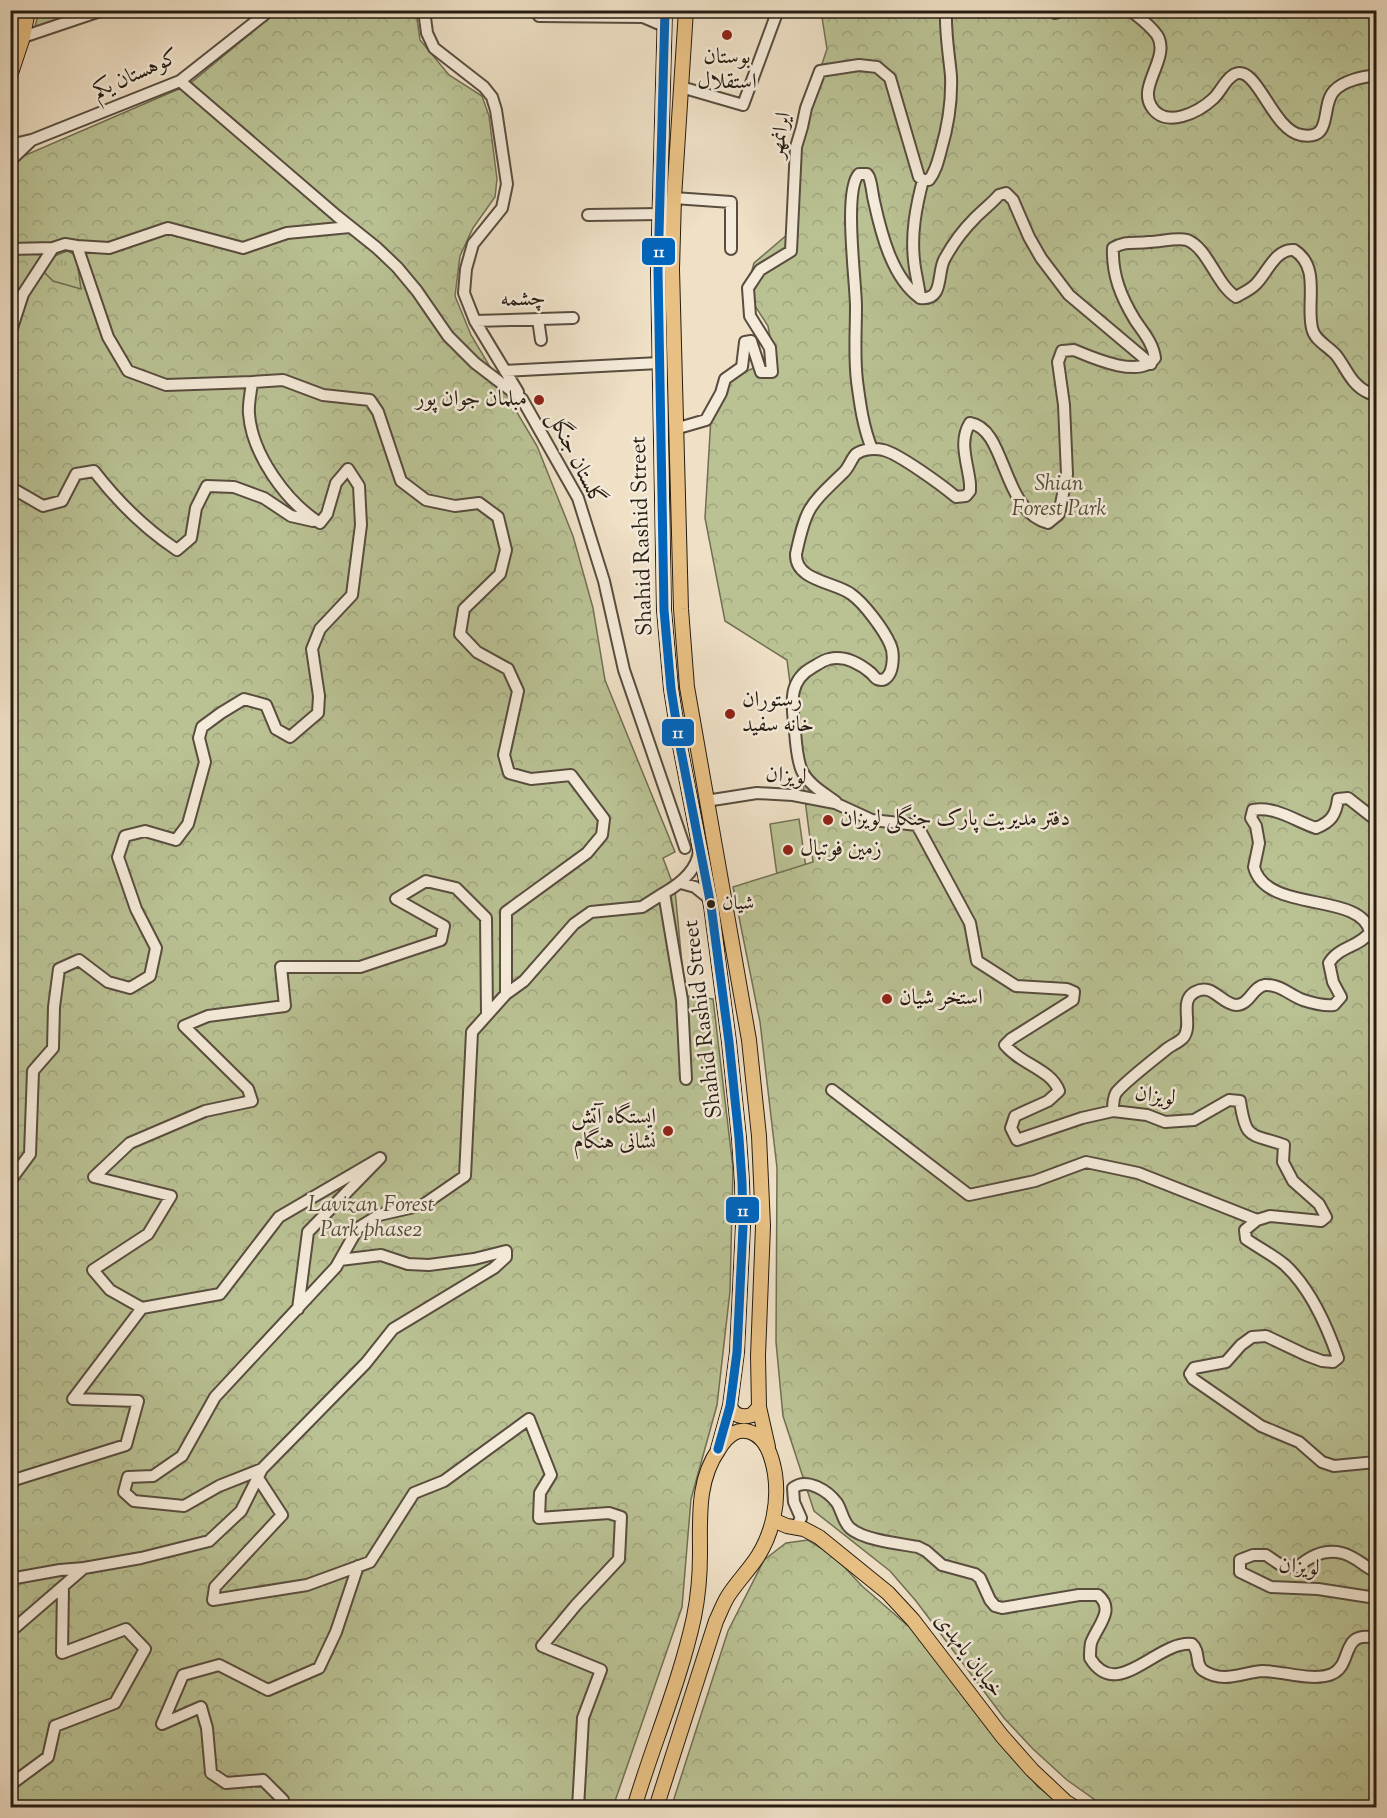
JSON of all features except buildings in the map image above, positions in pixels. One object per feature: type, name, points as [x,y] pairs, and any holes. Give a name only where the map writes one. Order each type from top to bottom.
[{"type":"main road","points":[[10,76],[20,10]]},
{"type":"main road","points":[[15,40],[28,10]]},
{"type":"main road","name":"Shahid Rashid Street","points":[[634,1808],[679,1672],[694,1616],[700,1554],[698,1532],[700,1500],[706,1472],[718,1449],[730,1406],[737,1352],[743,1226],[739,1138],[729,1042],[710,899],[680,746],[664,610],[659,363],[665,10]]},
{"type":"main road","name":"Shahid Rashid Street","points":[[656,1808],[716,1621],[728,1596],[764,1545],[773,1520],[777,1499],[776,1483],[759,1407],[758,1356],[763,1226],[759,1136],[749,1040],[687,687],[684,648],[675,429],[672,269],[674,198],[686,10]]},
{"type":"main road","points":[[730,1406],[742,1417],[752,1415],[759,1407]]},
{"type":"main road","points":[[718,1449],[727,1437],[738,1431],[749,1431],[759,1437],[768,1447]]},
{"type":"main road","name":"خیابان یامهدی","points":[[773,1520],[819,1537],[888,1593],[913,1620],[1002,1736],[1032,1770],[1066,1802],[1076,1808]]},
{"type":"main road","points":[[764,1545],[783,1535],[795,1533],[819,1537]]},
{"type":"street","points":[[15,40],[104,10]]},
{"type":"street","name":"کوهستان یکم","points":[[10,161],[32,140],[180,81],[270,10]]},
{"type":"street","name":"گلستان جنگل","points":[[424,10],[427,33],[434,48],[484,87],[492,97],[507,184],[502,208],[473,244],[466,269],[464,293],[475,321],[578,498],[604,581],[624,670],[685,848]]},
{"type":"street","points":[[681,87],[742,105],[778,10]]},
{"type":"street","points":[[920,298],[914,262],[913,231],[917,200],[923,180],[929,180],[936,169],[948,126],[951,78],[945,32],[946,10]]},
{"type":"street","points":[[1052,10],[1055,13],[1065,10]]},
{"type":"street","points":[[1130,10],[1158,37],[1159,54],[1148,98],[1150,106],[1158,114],[1166,117],[1179,117],[1192,112],[1214,98],[1227,80],[1236,74],[1243,73],[1255,82],[1284,127],[1299,135],[1312,136],[1318,133],[1326,122],[1328,102],[1339,86],[1355,79],[1377,75]]},
{"type":"street","points":[[539,16],[643,17],[664,26]]},
{"type":"street","name":"ایرانمهر","points":[[675,429],[706,420],[722,393],[725,379],[742,367],[745,342],[752,341],[761,372],[772,372],[770,348],[750,316],[748,288],[760,270],[791,251],[796,147],[806,108],[820,71],[859,65],[877,67],[890,78],[918,177],[923,180]]},
{"type":"street","name":"گلستان جنگل","points":[[180,81],[397,267],[417,291],[448,336],[475,363],[522,399]]},
{"type":"street","points":[[10,145],[32,140]]},
{"type":"street","points":[[872,448],[866,434],[856,362],[856,308],[851,221],[854,181],[859,174],[867,174],[871,182],[884,235],[901,277],[907,287],[920,298],[934,295],[939,286],[942,264],[956,238],[999,195],[1006,193],[1013,200],[1041,258],[1068,294],[1151,364]]},
{"type":"street","points":[[674,198],[731,202],[731,249]]},
{"type":"street","points":[[588,215],[660,214]]},
{"type":"street","points":[[10,249],[53,248],[65,244],[109,248],[168,228],[243,248],[287,233],[350,227]]},
{"type":"street","points":[[839,805],[808,780],[801,770],[791,697],[801,674],[829,659],[850,660],[877,679],[886,679],[891,670],[892,651],[891,644],[881,629],[852,595],[823,583],[804,572],[797,564],[796,554],[805,516],[812,504],[845,472],[856,454],[872,448],[885,450],[960,498],[968,494],[970,484],[963,440],[970,423],[986,431],[997,450],[1017,497],[1034,517],[1048,523],[1059,514],[1067,474],[1059,354],[1067,349],[1074,350],[1117,366],[1132,367],[1151,364],[1155,358],[1154,348],[1126,303],[1118,285],[1112,263],[1113,248],[1122,242],[1129,241],[1140,243],[1186,240],[1197,247],[1225,288],[1236,297],[1258,283],[1283,252],[1294,250],[1302,256],[1310,274],[1312,331],[1338,357],[1356,386],[1369,393],[1377,389]]},
{"type":"street","points":[[76,246],[108,337],[128,370],[166,385],[283,380],[323,395],[370,400],[378,412],[401,481],[426,500],[455,506],[479,503],[498,517],[506,550],[500,574],[464,609],[460,634],[477,652],[508,669],[518,691],[504,755],[509,773],[531,779],[571,775],[604,819],[602,835],[587,853],[506,912],[506,994]]},
{"type":"street","points":[[10,334],[23,294],[53,248]]},
{"type":"street","name":"چشمه","points":[[475,321],[573,318]]},
{"type":"street","points":[[538,319],[541,340]]},
{"type":"street","points":[[505,370],[659,363]]},
{"type":"street","points":[[252,382],[249,414],[260,457],[282,488],[309,516],[320,523]]},
{"type":"street","points":[[10,1181],[30,1154],[33,1071],[53,1048],[54,1007],[59,969],[79,960],[108,982],[130,988],[150,976],[156,948],[136,909],[118,857],[125,836],[145,831],[176,840],[188,824],[205,762],[199,738],[202,728],[221,713],[244,699],[266,705],[276,729],[290,737],[318,713],[319,696],[312,649],[320,629],[352,595],[361,525],[359,486],[348,469],[336,483],[327,514],[320,523]]},
{"type":"street","points":[[10,487],[43,506],[62,501],[76,474],[94,471],[116,499],[147,528],[177,550],[191,538],[196,508],[207,486],[234,487],[264,498],[291,516],[320,523]]},
{"type":"street","name":"لویزان","points":[[706,801],[757,793],[793,795],[839,805],[872,820],[917,825],[970,923],[977,961],[1016,986],[1067,989],[1074,992],[1073,1000],[1005,1045],[1013,1055],[1055,1080],[1059,1091],[1048,1101],[1015,1116],[1011,1128],[1017,1140],[1082,1118],[1113,1111],[1147,1114],[1165,1122],[1194,1120],[1229,1100],[1240,1101],[1244,1125],[1257,1138],[1284,1145],[1283,1162],[1293,1180],[1319,1204],[1326,1217],[1321,1221],[1270,1216],[1257,1220]]},
{"type":"street","points":[[1113,1111],[1116,1093],[1159,1055],[1183,1038],[1188,1028],[1186,1011],[1189,998],[1193,993],[1202,989],[1211,991],[1233,1004],[1245,1002],[1257,988],[1265,985],[1284,990],[1302,1000],[1330,1005],[1334,1005],[1341,997],[1333,982],[1329,963],[1342,949],[1363,940],[1370,932],[1369,927],[1348,910],[1335,905],[1293,899],[1261,880],[1254,867],[1259,843],[1256,826],[1251,818],[1253,810],[1275,811],[1316,828],[1326,824],[1334,817],[1338,799],[1348,798],[1377,820]]},
{"type":"street","points":[[260,1474],[219,1486],[184,1506],[134,1501],[124,1492],[128,1477],[153,1476],[182,1456],[215,1397],[336,1267],[358,1228],[379,1215],[423,1205],[465,1176],[472,1032],[506,994],[524,981],[573,924],[591,912],[642,907],[681,883],[698,859],[699,841]]},
{"type":"street","points":[[297,1309],[308,1232],[380,1158],[279,1217],[220,1294],[142,1308],[110,1290],[93,1270],[148,1234],[171,1196],[94,1177],[130,1143],[205,1111],[252,1101],[248,1089],[184,1026],[208,1016],[285,1005],[281,967],[360,967],[441,940],[444,926],[396,899],[426,881],[456,888],[486,918],[487,1016]]},
{"type":"street","points":[[681,883],[695,887],[710,899]]},
{"type":"street","points":[[664,893],[682,1000],[686,1079]]},
{"type":"street","points":[[832,1090],[969,1195],[1035,1181],[1086,1162],[1138,1173],[1257,1220],[1245,1230],[1246,1239],[1285,1266],[1310,1296],[1332,1340],[1338,1358],[1333,1362],[1322,1361],[1266,1336],[1252,1337],[1241,1345],[1226,1362],[1194,1368],[1190,1374],[1260,1426],[1299,1442],[1322,1462],[1334,1466],[1377,1462]]},
{"type":"street","points":[[10,1580],[141,1558],[209,1541],[241,1511],[260,1474],[366,1363],[393,1329],[494,1268],[506,1257],[506,1251],[474,1259],[429,1265],[408,1264],[381,1255],[340,1260]]},
{"type":"street","points":[[10,1489],[14,1480],[126,1445],[138,1401],[73,1399],[142,1308]]},
{"type":"street","points":[[260,1474],[282,1515],[215,1587],[213,1600],[307,1585],[370,1562],[414,1493],[444,1480],[529,1419],[550,1475],[540,1493],[539,1518],[609,1514],[621,1517],[619,1560],[576,1605],[542,1646],[601,1670],[584,1718],[578,1808]]},
{"type":"street","points":[[795,1527],[801,1518],[794,1502],[793,1488],[798,1484],[806,1483],[826,1492],[836,1503],[851,1529],[872,1537],[918,1547],[942,1565],[975,1574],[984,1583],[990,1600],[995,1606],[1011,1608],[1079,1595],[1098,1595],[1106,1605],[1106,1612],[1090,1645],[1090,1658],[1102,1672],[1111,1675],[1134,1669],[1159,1654],[1185,1643],[1192,1644],[1198,1650],[1199,1666],[1214,1676],[1240,1677],[1264,1671],[1298,1676],[1330,1675],[1343,1663],[1351,1643],[1367,1636],[1377,1638]]},
{"type":"street","name":"لویزان","points":[[1377,1572],[1342,1553],[1314,1555],[1308,1557],[1298,1567],[1282,1566],[1266,1555],[1253,1555],[1240,1560],[1240,1572],[1272,1587],[1318,1589],[1377,1598]]},
{"type":"street","points":[[280,1808],[283,1800],[263,1780],[226,1783],[211,1773],[207,1728],[201,1707],[162,1725],[183,1675],[219,1665],[268,1690],[319,1668],[336,1632],[358,1566]]},
{"type":"street","points":[[10,1632],[84,1568]]},
{"type":"street","points":[[10,1785],[48,1757],[55,1726],[115,1703],[145,1649],[126,1629],[62,1653],[63,1587]]},
{"type":"street","points":[[10,1803],[13,1808]]},
{"type":"green space","points":[[39,10],[83,10],[83,11],[35,27]]},
{"type":"green space","name":"Lavizan Forest Park phase2","points":[[278,11],[416,11],[420,40],[449,75],[482,96],[489,116],[497,179],[495,197],[473,228],[460,256],[455,296],[471,335],[537,446],[573,536],[593,608],[605,680],[675,852],[663,858],[675,890],[685,996],[713,999],[733,1168],[730,1291],[717,1405],[691,1499],[682,1607],[613,1807],[11,1808],[11,164],[14,160],[188,85]]},
{"type":"green space","name":"Shian Forest Park","points":[[821,11],[1376,11],[1376,1807],[1110,1808],[1101,1804],[1067,1780],[1004,1718],[916,1601],[890,1571],[814,1511],[783,1416],[776,1342],[777,1168],[760,1022],[733,887],[813,862],[787,660],[725,621],[705,518],[711,417],[729,379],[774,359],[768,326],[746,292],[754,263],[789,233],[804,118],[827,49]]},
{"type":"green space","points":[[67,251],[76,255],[81,289],[53,281],[45,273],[44,269],[52,257]]},
{"type":"green space","name":"زمین فوتبال","points":[[799,819],[807,875],[778,882],[770,824]]},
{"type":"green space","points":[[808,1540],[835,1557],[862,1586],[915,1632],[1038,1787],[1065,1807],[671,1808],[728,1631],[764,1560],[786,1543]]},
{"type":"transit line","name":"11","points":[[665,10],[658,271],[664,610],[671,689],[680,746],[711,906],[729,1042],[742,1182],[743,1226],[737,1352],[730,1406],[718,1449]]},
{"type":"place","name":"بوستان استقلال","points":[[727,35]]},
{"type":"place","name":"مبلمان جوان پور","points":[[539,400]]},
{"type":"place","name":"رستوران خانه سفید","points":[[730,714]]},
{"type":"place","name":"دفتر مدیریت پارک جنگلی لویزان","points":[[828,820]]},
{"type":"place","name":"زمین فوتبال","points":[[788,850]]},
{"type":"place","name":"شیان","points":[[711,904]]},
{"type":"place","name":"استخر شیان","points":[[887,999]]},
{"type":"place","name":"ایستگاه آتش نشانی هنگام","points":[[668,1131]]}]
